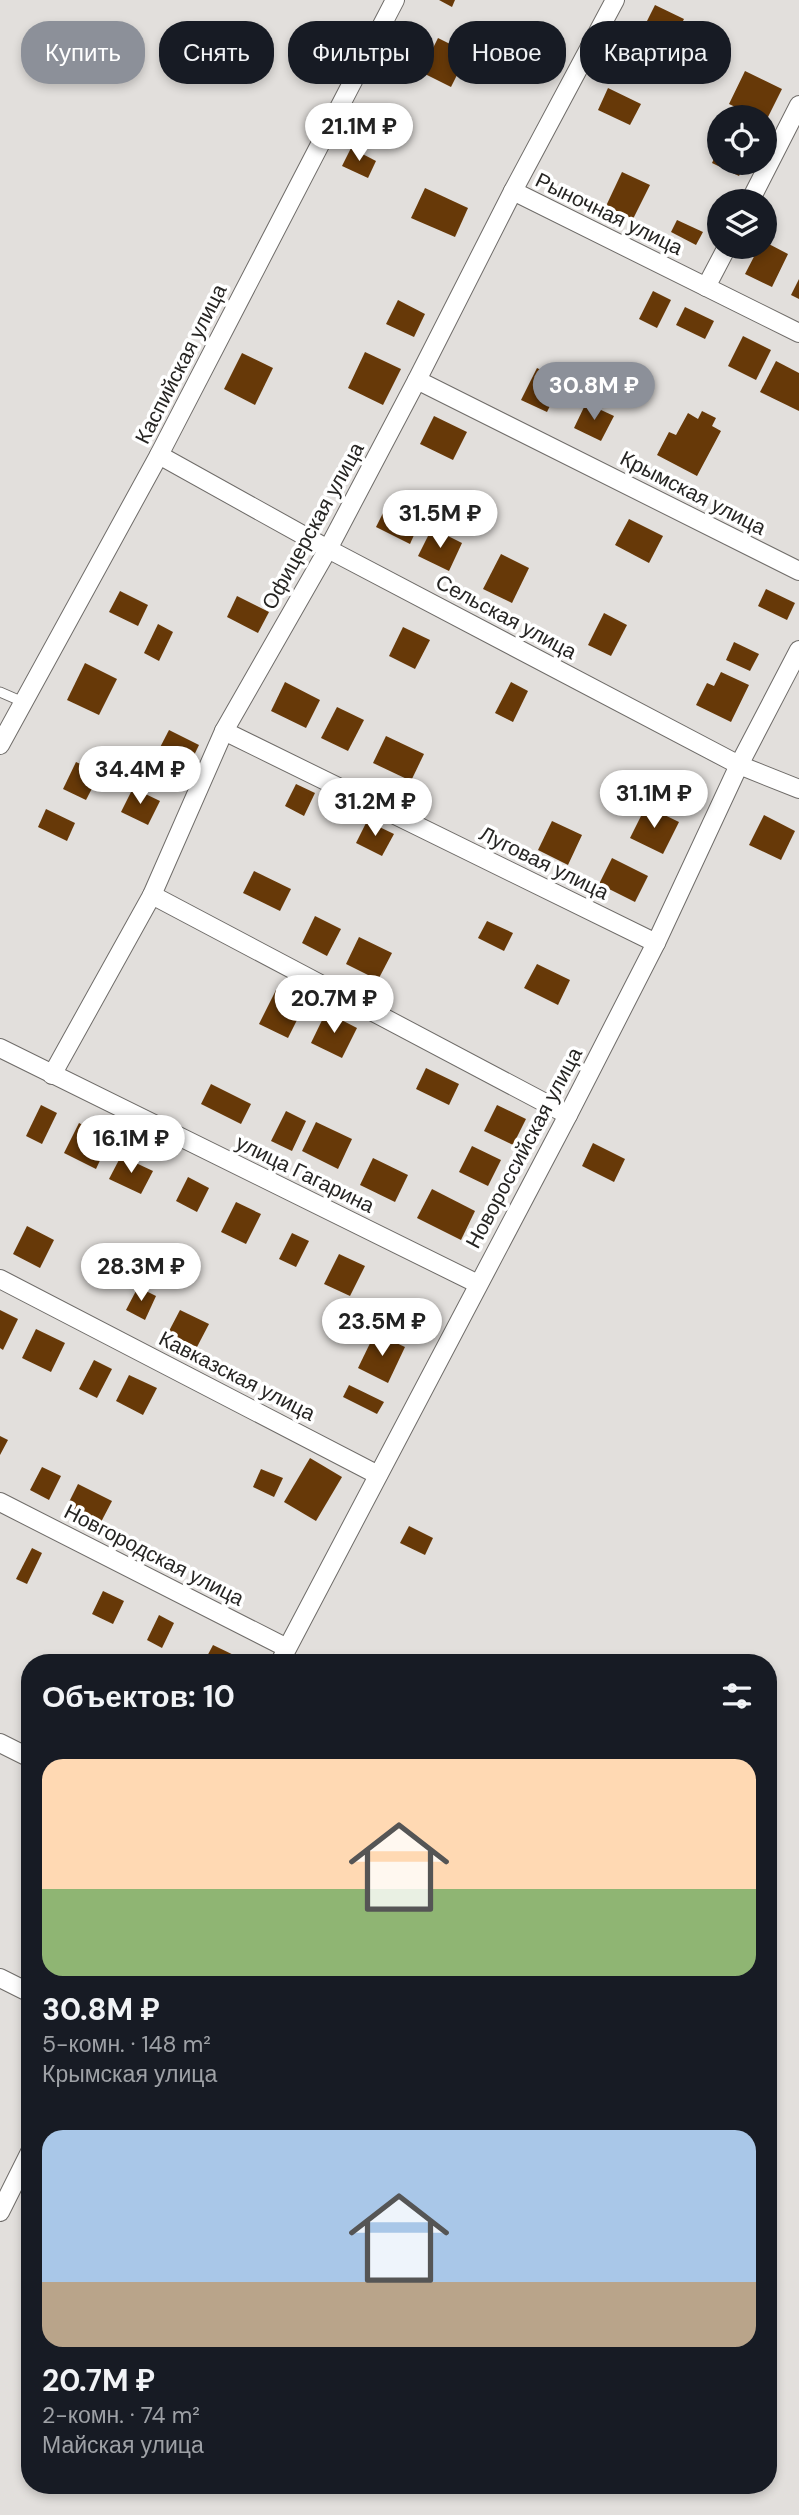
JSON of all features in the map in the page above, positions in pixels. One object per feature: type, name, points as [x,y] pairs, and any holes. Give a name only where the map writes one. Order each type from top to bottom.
[{"type":"street","name":"Каспийская улица","points":[[0,745],[159,455],[395,0]]},
{"type":"street","name":"Офицерская улица","points":[[52,1075],[152,895],[224,731],[328,549],[615,0]]},
{"type":"street","points":[[756,189],[799,105]]},
{"type":"street","name":"Рыночная улица","points":[[513,191],[799,333]]},
{"type":"street","points":[[706,287],[721,259]]},
{"type":"street","name":"Крымская улица","points":[[417,380],[799,571]]},
{"type":"street","name":"Сельская улица","points":[[159,455],[328,549],[739,765],[799,789]]},
{"type":"street","name":"Новороссийская улица","points":[[284,1654],[568,1115],[656,943],[739,765],[799,650]]},
{"type":"street","name":"Луговая улица","points":[[224,731],[656,943]]},
{"type":"street","points":[[152,895],[568,1115]]},
{"type":"street","name":"улица Гагарина","points":[[0,1048],[478,1284]]},
{"type":"street","name":"Кавказская улица","points":[[0,1279],[378,1475]]},
{"type":"street","name":"Новгородская улица","points":[[0,1502],[281,1654]]},
{"type":"street","points":[[0,1742],[21,1753]]},
{"type":"street","points":[[0,1978],[21,1988]]},
{"type":"street","points":[[2,2202],[21,2168]]},
{"type":"lane","points":[[0,692],[23,702]]},
{"type":"building","points":[[439,0],[455,0],[452,7]]},
{"type":"building","points":[[655,5],[684,19],[683,21],[647,21]]},
{"type":"building","points":[[438,38],[448,43],[448,84],[452,84],[451,87],[434,78],[434,46]]},
{"type":"building","points":[[745,71],[782,89],[774,105],[729,104]]},
{"type":"building","points":[[608,88],[641,104],[630,125],[598,110]]},
{"type":"building","points":[[351,148],[376,161],[368,178],[342,166]]},
{"type":"building","points":[[622,172],[650,185],[633,219],[606,206]]},
{"type":"building","points":[[425,188],[468,208],[455,237],[411,218]]},
{"type":"building","points":[[677,220],[703,232],[696,245],[671,232]]},
{"type":"building","points":[[777,248],[788,254],[772,287],[745,274],[753,259],[777,259]]},
{"type":"building","points":[[799,279],[799,299],[791,295]]},
{"type":"building","points":[[653,291],[671,300],[657,328],[639,319]]},
{"type":"building","points":[[398,300],[425,314],[414,337],[386,324]]},
{"type":"building","points":[[685,307],[714,321],[705,339],[676,325]]},
{"type":"building","points":[[743,336],[771,350],[756,380],[728,366]]},
{"type":"building","points":[[365,352],[401,369],[383,405],[348,388]]},
{"type":"building","points":[[242,353],[273,368],[255,405],[224,389]]},
{"type":"building","points":[[776,361],[799,373],[799,411],[760,392]]},
{"type":"building","points":[[537,368],[562,381],[547,412],[521,400]]},
{"type":"building","points":[[586,403],[614,416],[601,441],[574,428]]},
{"type":"building","points":[[702,411],[716,418],[712,426],[721,431],[697,476],[657,455],[669,432],[676,435],[688,413],[698,419]]},
{"type":"building","points":[[434,416],[467,432],[453,460],[420,444]]},
{"type":"building","points":[[385,509],[418,526],[410,544],[376,527]]},
{"type":"building","points":[[629,519],[663,536],[649,563],[615,545]]},
{"type":"building","points":[[432,528],[462,543],[449,571],[418,556]]},
{"type":"building","points":[[501,554],[529,568],[512,603],[483,589]]},
{"type":"building","points":[[766,589],[795,603],[787,620],[758,606]]},
{"type":"building","points":[[120,591],[148,605],[138,626],[109,612]]},
{"type":"building","points":[[237,596],[269,612],[258,633],[227,617]]},
{"type":"building","points":[[604,613],[627,625],[611,656],[588,645]]},
{"type":"building","points":[[158,624],[173,632],[159,661],[144,653]]},
{"type":"building","points":[[403,627],[430,640],[415,669],[389,656]]},
{"type":"building","points":[[734,642],[759,654],[750,671],[726,660]]},
{"type":"building","points":[[85,663],[117,679],[99,715],[67,700]]},
{"type":"building","points":[[721,672],[749,685],[731,722],[696,705],[707,683],[714,686]]},
{"type":"building","points":[[285,682],[320,700],[306,728],[271,711]]},
{"type":"building","points":[[511,682],[528,691],[513,722],[495,713]]},
{"type":"building","points":[[337,707],[364,720],[348,751],[321,738]]},
{"type":"building","points":[[169,730],[199,745],[184,776],[153,761]]},
{"type":"building","points":[[386,736],[424,754],[411,781],[373,763]]},
{"type":"building","points":[[76,762],[100,773],[86,800],[63,789]]},
{"type":"building","points":[[296,784],[315,793],[304,816],[285,806]]},
{"type":"building","points":[[133,788],[160,801],[148,825],[121,812]]},
{"type":"building","points":[[646,806],[679,822],[663,854],[630,838]]},
{"type":"building","points":[[46,809],[75,823],[67,841],[38,827]]},
{"type":"building","points":[[764,815],[795,831],[781,860],[749,845]]},
{"type":"building","points":[[367,821],[394,834],[382,856],[356,843]]},
{"type":"building","points":[[552,821],[582,835],[568,865],[538,850]]},
{"type":"building","points":[[612,858],[648,876],[635,902],[599,884]]},
{"type":"building","points":[[254,871],[291,889],[280,911],[243,893]]},
{"type":"building","points":[[315,916],[341,929],[327,956],[302,943]]},
{"type":"building","points":[[487,921],[513,933],[504,951],[478,938]]},
{"type":"building","points":[[359,937],[392,953],[378,980],[346,964]]},
{"type":"building","points":[[537,964],[570,980],[558,1005],[524,988]]},
{"type":"building","points":[[276,990],[305,1004],[288,1038],[259,1024]]},
{"type":"building","points":[[326,1012],[357,1028],[342,1058],[311,1043]]},
{"type":"building","points":[[426,1068],[459,1084],[449,1105],[416,1089]]},
{"type":"building","points":[[211,1084],[251,1104],[241,1124],[201,1104]]},
{"type":"building","points":[[41,1105],[57,1113],[42,1144],[26,1136]]},
{"type":"building","points":[[497,1105],[526,1119],[513,1145],[484,1131]]},
{"type":"building","points":[[286,1111],[306,1121],[292,1151],[271,1141]]},
{"type":"building","points":[[316,1122],[352,1139],[338,1169],[302,1151]]},
{"type":"building","points":[[79,1123],[110,1139],[96,1169],[64,1153]]},
{"type":"building","points":[[593,1143],[625,1159],[614,1182],[582,1166]]},
{"type":"building","points":[[472,1146],[501,1160],[488,1186],[459,1172]]},
{"type":"building","points":[[121,1156],[153,1171],[141,1194],[109,1179]]},
{"type":"building","points":[[373,1158],[408,1175],[395,1202],[360,1185]]},
{"type":"building","points":[[188,1177],[209,1188],[197,1212],[176,1201]]},
{"type":"building","points":[[432,1189],[475,1211],[461,1240],[417,1218]]},
{"type":"building","points":[[236,1202],[261,1214],[246,1244],[221,1232]]},
{"type":"building","points":[[27,1226],[54,1240],[40,1268],[13,1254]]},
{"type":"building","points":[[292,1233],[309,1241],[296,1267],[279,1259]]},
{"type":"building","points":[[339,1254],[365,1266],[350,1296],[324,1284]]},
{"type":"building","points":[[138,1287],[156,1296],[145,1320],[126,1310]]},
{"type":"building","points":[[0,1310],[18,1319],[3,1350],[0,1348]]},
{"type":"building","points":[[180,1310],[209,1324],[197,1347],[168,1333]]},
{"type":"building","points":[[36,1329],[65,1343],[51,1372],[22,1358]]},
{"type":"building","points":[[375,1333],[405,1347],[388,1383],[358,1368]]},
{"type":"building","points":[[94,1360],[112,1369],[97,1398],[79,1389]]},
{"type":"building","points":[[129,1375],[157,1388],[143,1415],[116,1401]]},
{"type":"building","points":[[349,1385],[384,1402],[377,1414],[343,1397]]},
{"type":"building","points":[[0,1436],[8,1440],[0,1455]]},
{"type":"building","points":[[310,1458],[342,1477],[316,1521],[284,1502]]},
{"type":"building","points":[[42,1467],[61,1476],[49,1500],[30,1490]]},
{"type":"building","points":[[261,1469],[283,1478],[274,1497],[253,1487]]},
{"type":"building","points":[[78,1484],[112,1501],[100,1524],[66,1508]]},
{"type":"building","points":[[409,1526],[433,1538],[425,1555],[400,1543]]},
{"type":"building","points":[[32,1548],[42,1553],[27,1584],[16,1579]]},
{"type":"building","points":[[103,1591],[124,1601],[113,1624],[92,1614]]},
{"type":"building","points":[[159,1615],[174,1623],[162,1648],[147,1640]]},
{"type":"building","points":[[213,1645],[232,1654],[208,1654]]}]
